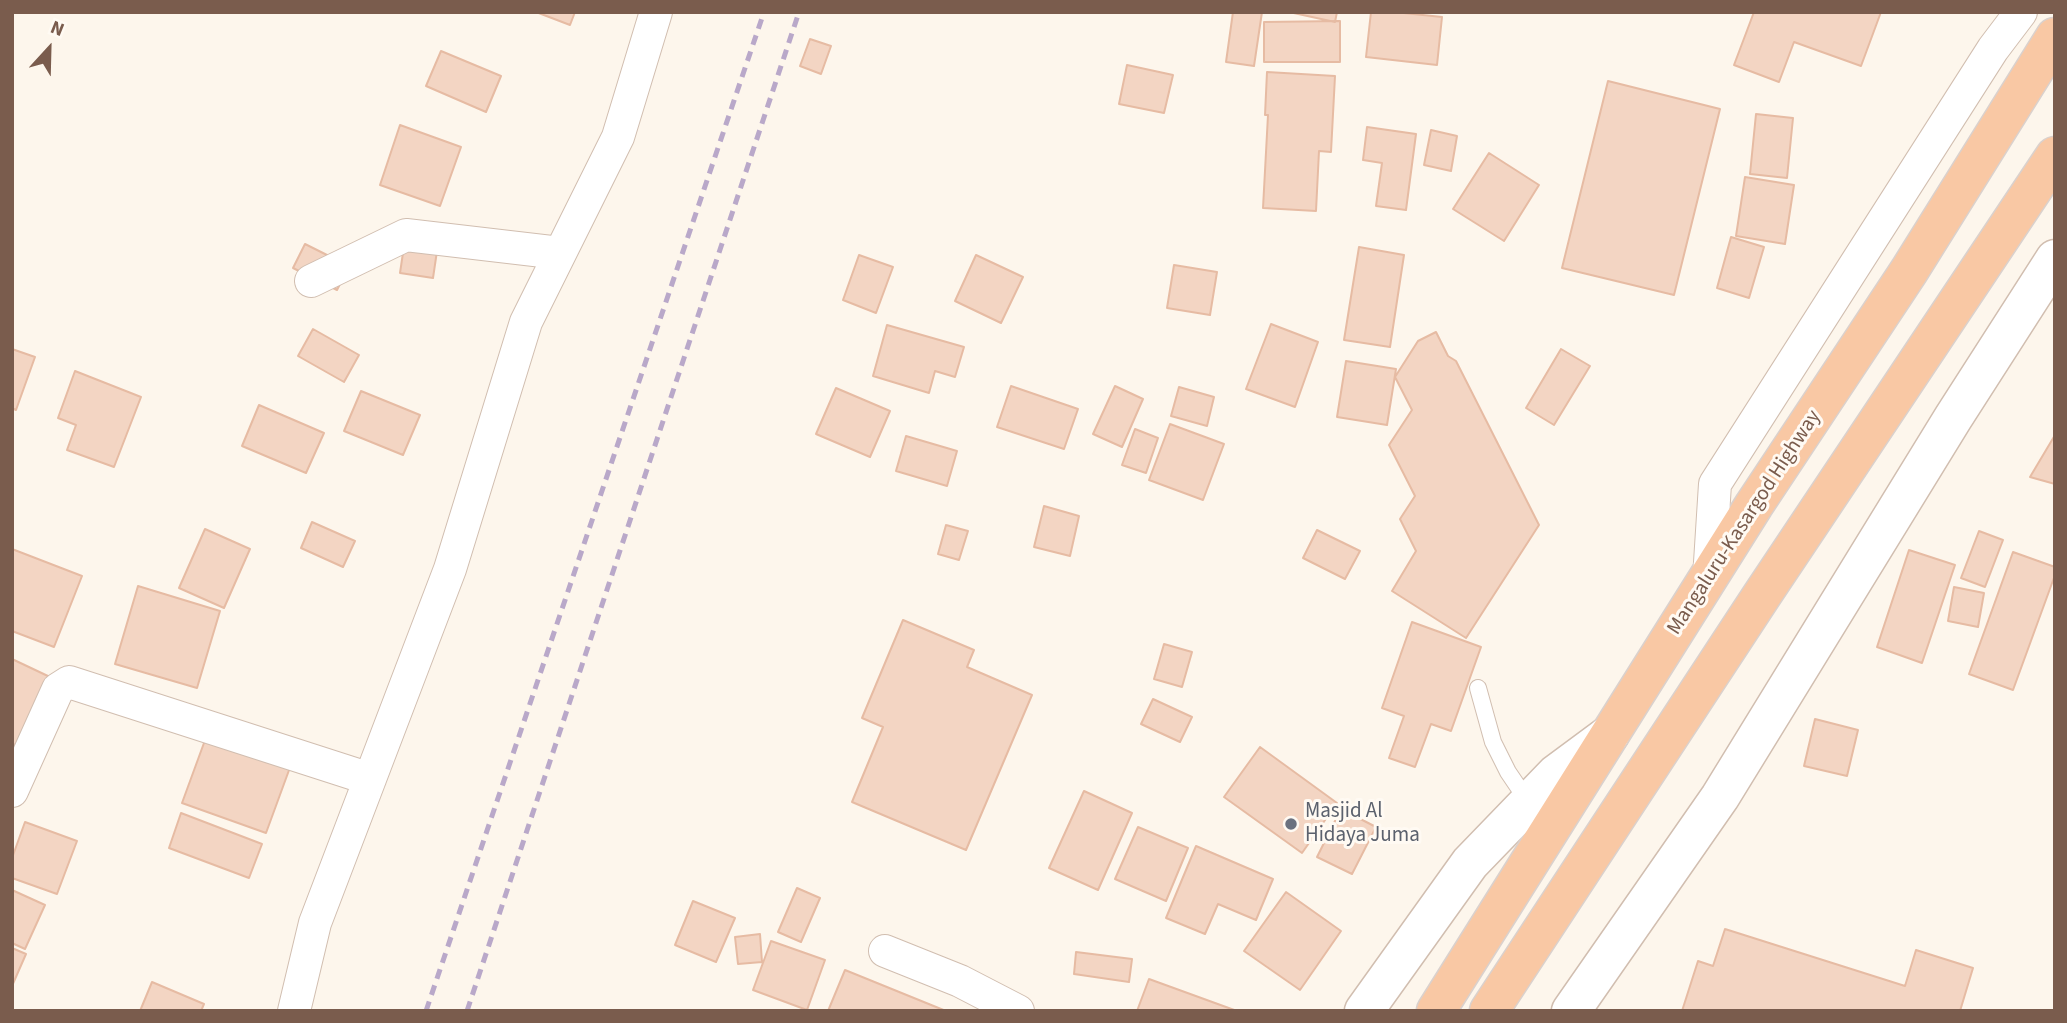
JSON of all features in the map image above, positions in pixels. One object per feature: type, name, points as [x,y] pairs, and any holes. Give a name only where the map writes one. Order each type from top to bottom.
[{"type":"highway","name":"Mangaluru-Kasargod Highway","points":[[1436,1011],[1754,505],[1909,271],[2055,37]]},
{"type":"highway","points":[[1489,1011],[2055,156]]},
{"type":"street","points":[[294,1011],[315,923],[450,569],[526,322],[618,137],[656,12]]},
{"type":"street","points":[[1709,578],[1714,484],[1993,49],[2021,12]]},
{"type":"street","points":[[311,281],[406,235],[561,253]]},
{"type":"street","points":[[1571,1011],[1720,797],[2055,259]]},
{"type":"street","points":[[12,791],[58,689],[69,682],[370,779]]},
{"type":"street","points":[[1364,1011],[1470,863],[1556,775],[1612,732]]},
{"type":"street","points":[[886,951],[960,981],[1018,1011]]},
{"type":"lane","points":[[1478,688],[1493,742],[1508,772],[1529,803]]},
{"type":"building","points":[[536,12],[575,12],[570,25]]},
{"type":"building","points":[[1233,12],[1262,12],[1254,66],[1226,62]]},
{"type":"building","points":[[1289,12],[1337,12],[1335,22]]},
{"type":"building","points":[[1371,12],[1442,17],[1437,65],[1366,57]]},
{"type":"building","points":[[1754,12],[1881,12],[1861,66],[1794,42],[1779,82],[1734,65]]},
{"type":"building","points":[[1340,21],[1340,62],[1264,62],[1264,22]]},
{"type":"building","points":[[810,39],[831,46],[821,74],[800,66]]},
{"type":"building","points":[[441,51],[501,76],[486,112],[426,86]]},
{"type":"building","points":[[1127,65],[1173,75],[1164,113],[1119,104]]},
{"type":"building","points":[[1267,72],[1335,76],[1331,152],[1319,151],[1316,211],[1263,208],[1268,115],[1265,115]]},
{"type":"building","points":[[1608,81],[1720,109],[1674,295],[1562,268]]},
{"type":"building","points":[[1756,114],[1793,118],[1787,178],[1750,174]]},
{"type":"building","points":[[400,125],[461,147],[440,206],[380,185]]},
{"type":"building","points":[[1367,127],[1416,134],[1406,210],[1376,206],[1382,163],[1363,160]]},
{"type":"building","points":[[1431,130],[1457,136],[1451,171],[1424,165]]},
{"type":"building","points":[[1489,153],[1539,185],[1504,241],[1453,209]]},
{"type":"building","points":[[1745,177],[1794,185],[1785,244],[1736,236]]},
{"type":"building","points":[[1731,237],[1764,247],[1749,298],[1717,288]]},
{"type":"building","points":[[305,244],[349,266],[337,290],[293,268]]},
{"type":"building","points":[[404,246],[437,251],[433,278],[400,273]]},
{"type":"building","points":[[1359,247],[1404,255],[1390,347],[1344,340]]},
{"type":"building","points":[[859,255],[893,267],[876,313],[843,300]]},
{"type":"building","points":[[976,255],[1023,277],[1001,323],[955,301]]},
{"type":"building","points":[[1174,265],[1217,272],[1210,315],[1167,308]]},
{"type":"building","points":[[1271,324],[1318,342],[1295,407],[1246,389]]},
{"type":"building","points":[[887,325],[964,347],[955,377],[935,371],[929,393],[873,376]]},
{"type":"building","points":[[313,329],[359,355],[344,382],[298,356]]},
{"type":"building","points":[[1436,332],[1448,356],[1456,361],[1539,525],[1466,638],[1392,591],[1416,551],[1400,519],[1415,496],[1389,445],[1412,410],[1395,377],[1418,341]]},
{"type":"building","points":[[12,349],[35,357],[16,410],[12,408]]},
{"type":"building","points":[[1561,349],[1590,366],[1554,425],[1526,408]]},
{"type":"building","points":[[1346,361],[1396,369],[1387,425],[1337,417]]},
{"type":"building","points":[[75,371],[141,397],[114,467],[67,450],[76,425],[58,418]]},
{"type":"building","points":[[1011,386],[1078,409],[1064,449],[997,427]]},
{"type":"building","points":[[1115,386],[1143,399],[1122,447],[1093,434]]},
{"type":"building","points":[[1179,387],[1214,397],[1207,426],[1171,416]]},
{"type":"building","points":[[836,388],[890,411],[870,457],[816,434]]},
{"type":"building","points":[[361,391],[420,415],[403,455],[344,431]]},
{"type":"building","points":[[259,405],[324,433],[306,473],[242,446]]},
{"type":"building","points":[[1170,424],[1224,444],[1203,500],[1149,480]]},
{"type":"building","points":[[1135,429],[1158,438],[1146,473],[1122,465]]},
{"type":"building","points":[[2055,435],[2055,484],[2030,477]]},
{"type":"building","points":[[906,436],[957,451],[947,486],[896,471]]},
{"type":"building","points":[[1044,506],[1079,516],[1070,556],[1034,547]]},
{"type":"building","points":[[312,522],[355,541],[343,567],[301,548]]},
{"type":"building","points":[[946,525],[968,531],[959,560],[938,554]]},
{"type":"building","points":[[205,529],[250,549],[224,608],[179,588]]},
{"type":"building","points":[[1317,530],[1360,551],[1345,579],[1303,558]]},
{"type":"building","points":[[1979,531],[2003,540],[1985,587],[1961,578]]},
{"type":"building","points":[[12,549],[82,576],[54,647],[12,631]]},
{"type":"building","points":[[1909,550],[1955,565],[1922,663],[1877,647]]},
{"type":"building","points":[[2013,552],[2055,567],[2055,575],[2013,690],[1969,674]]},
{"type":"building","points":[[138,586],[220,611],[197,688],[115,664]]},
{"type":"building","points":[[1954,587],[1984,593],[1978,627],[1948,621]]},
{"type":"building","points":[[903,620],[974,650],[967,667],[1032,695],[966,850],[852,802],[883,727],[862,718]]},
{"type":"building","points":[[1412,622],[1481,647],[1451,731],[1431,724],[1415,767],[1389,758],[1404,716],[1382,708]]},
{"type":"building","points":[[1164,644],[1192,652],[1182,687],[1154,679]]},
{"type":"building","points":[[12,659],[50,677],[17,746],[12,743]]},
{"type":"building","points":[[1153,699],[1192,717],[1180,742],[1141,724]]},
{"type":"building","points":[[1815,719],[1858,730],[1847,776],[1804,766]]},
{"type":"building","points":[[208,732],[292,762],[266,833],[182,803]]},
{"type":"building","points":[[1260,747],[1337,803],[1302,853],[1224,797]]},
{"type":"building","points":[[1084,791],[1132,813],[1098,890],[1049,868]]},
{"type":"building","points":[[1341,809],[1376,827],[1352,874],[1317,857]]},
{"type":"building","points":[[181,813],[262,844],[249,878],[169,848]]},
{"type":"building","points":[[25,822],[77,841],[57,894],[12,878],[12,858]]},
{"type":"building","points":[[1138,827],[1188,848],[1166,901],[1115,879]]},
{"type":"building","points":[[1196,846],[1273,879],[1256,920],[1218,904],[1205,934],[1166,918]]},
{"type":"building","points":[[797,888],[820,898],[801,942],[778,932]]},
{"type":"building","points":[[12,890],[45,905],[25,949],[12,943]]},
{"type":"building","points":[[1286,892],[1341,931],[1300,990],[1244,951]]},
{"type":"building","points":[[693,901],[735,918],[716,962],[675,945]]},
{"type":"building","points":[[1725,929],[1905,986],[1916,950],[1973,968],[1960,1011],[1682,1011],[1698,961],[1713,966]]},
{"type":"building","points":[[760,934],[762,962],[738,964],[735,937]]},
{"type":"building","points":[[771,941],[825,960],[807,1010],[753,990]]},
{"type":"building","points":[[12,948],[26,954],[12,986]]},
{"type":"building","points":[[1076,952],[1132,959],[1129,982],[1074,974]]},
{"type":"building","points":[[845,970],[946,1011],[828,1011]]},
{"type":"building","points":[[1149,979],[1237,1011],[1137,1011]]},
{"type":"building","points":[[152,982],[204,1004],[201,1011],[140,1011]]},
{"type":"railway","points":[[426,1011],[764,12]]},
{"type":"railway","points":[[467,1011],[799,12]]},
{"type":"place","name":"Masjid Al Hidaya Juma","points":[[1291,824]]}]
